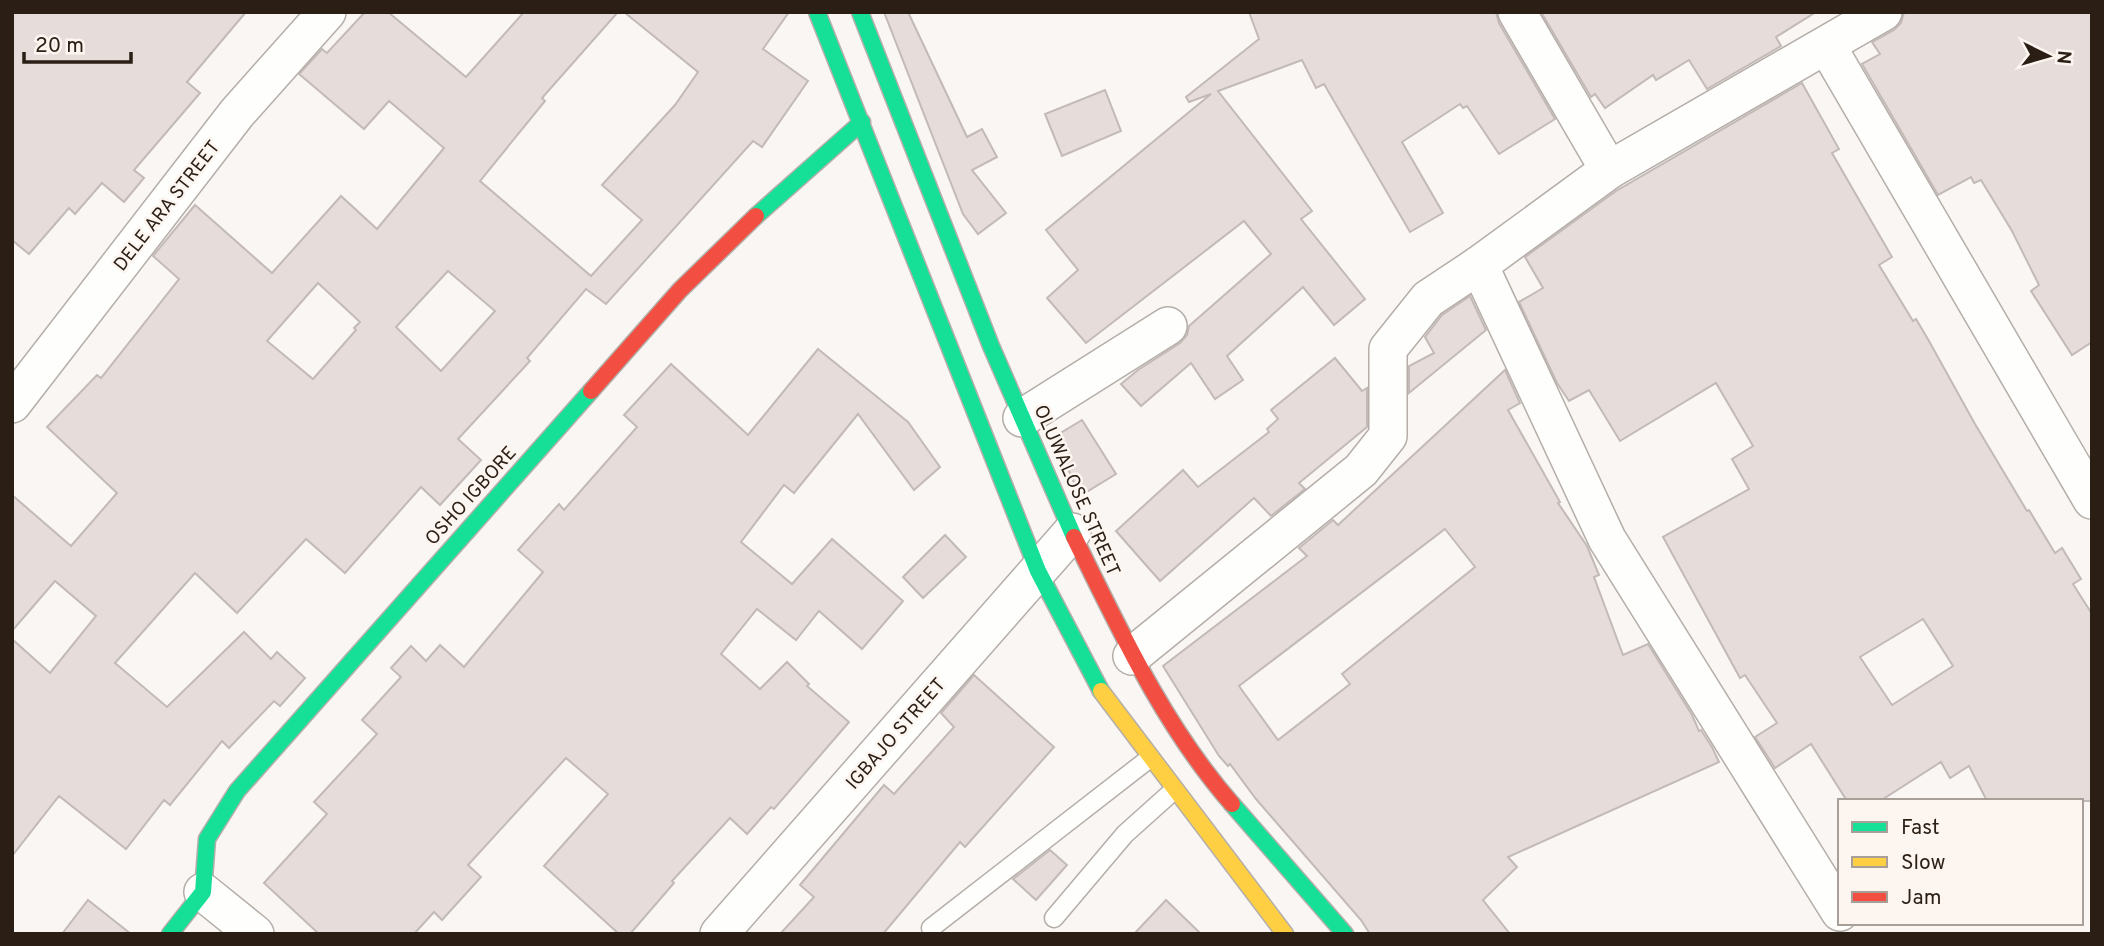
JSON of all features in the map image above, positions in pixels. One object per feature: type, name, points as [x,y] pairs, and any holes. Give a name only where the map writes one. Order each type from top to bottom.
[{"type":"street","name":"DELE ARA STREET","points":[[12,404],[237,113],[327,12]]},
{"type":"street","name":"OLUWALOSE STREET","points":[[817,12],[849,38],[991,346],[1072,532],[1132,656],[1202,770],[1345,934]]},
{"type":"street","name":"OLUWALOSE STREET","points":[[860,12],[849,38],[862,122],[1038,570],[1104,698],[1285,934]]},
{"type":"street","points":[[1517,12],[1609,170]]},
{"type":"street","points":[[1132,656],[1361,470],[1388,436],[1388,349],[1428,299],[1609,170],[1883,12]]},
{"type":"street","points":[[1827,46],[2092,500]]},
{"type":"street","name":"OSHO IGBORE","points":[[203,892],[207,839],[237,791],[680,290],[781,192],[862,122]]},
{"type":"street","points":[[1479,265],[1607,538],[1838,909]]},
{"type":"street","points":[[1023,418],[1168,326]]},
{"type":"street","name":"IGBAJO STREET","points":[[719,934],[1072,532]]},
{"type":"street","points":[[170,934],[203,892],[255,934]]},
{"type":"lane","points":[[931,928],[1150,758]]},
{"type":"lane","points":[[1054,918],[1125,834],[1173,791]]},
{"type":"building","points":[[12,12],[246,12],[187,82],[200,93],[134,170],[144,178],[124,202],[102,183],[75,214],[69,208],[29,254],[12,240]]},
{"type":"building","points":[[365,12],[388,12],[466,77],[524,12],[618,12],[542,98],[545,101],[480,181],[591,276],[642,220],[602,185],[675,105],[698,72],[624,12],[789,12],[763,49],[808,81],[762,147],[753,141],[606,304],[586,289],[527,358],[530,361],[458,439],[481,460],[440,505],[421,487],[345,573],[306,539],[237,613],[195,573],[115,663],[167,707],[244,632],[271,659],[277,652],[305,678],[280,706],[274,701],[229,748],[222,741],[170,805],[164,800],[126,849],[59,796],[12,856],[12,639],[50,673],[96,616],[55,581],[12,631],[12,495],[71,546],[117,493],[47,427],[97,375],[101,378],[179,279],[153,256],[195,205],[272,273],[341,196],[377,229],[444,148],[389,101],[364,129],[299,74],[322,49],[327,53]],"holes":[[[448,271],[495,311],[441,371],[396,327]],[[318,283],[360,322],[313,379],[267,341]]]},
{"type":"building","points":[[884,12],[908,12],[967,137],[982,129],[997,157],[972,170],[1006,213],[978,234],[963,214]]},
{"type":"building","points":[[1249,12],[1496,12],[1499,23],[1555,119],[1499,154],[1467,106],[1463,108],[1460,104],[1402,142],[1443,213],[1410,232],[1324,84],[1316,88],[1302,60],[1218,91],[1312,211],[1301,219],[1365,299],[1334,325],[1303,287],[1227,356],[1243,380],[1215,399],[1191,363],[1141,406],[1121,384],[1180,343],[1187,335],[1189,326],[1271,254],[1244,221],[1086,343],[1047,298],[1078,270],[1046,230],[1211,94],[1189,102],[1186,97],[1259,39]]},
{"type":"building","points":[[1541,12],[1816,12],[1776,37],[1781,46],[1707,89],[1689,60],[1656,80],[1653,75],[1605,108],[1595,94],[1591,97]]},
{"type":"building","points":[[1904,12],[2092,12],[2092,342],[2072,355],[2031,291],[2039,285],[2012,231],[1981,180],[1974,183],[1971,177],[1938,195],[1862,64],[1880,54],[1872,42],[1894,30],[1901,23]]},
{"type":"building","points":[[1802,83],[1839,149],[1832,153],[1892,257],[1879,265],[1913,321],[1916,319],[2027,511],[2029,510],[2055,553],[2062,548],[2081,579],[2073,584],[2092,614],[2092,801],[1986,799],[1969,766],[1950,778],[1941,762],[1883,799],[1846,799],[1811,744],[1775,768],[1755,737],[1777,723],[1745,675],[1740,678],[1663,537],[1749,489],[1732,459],[1753,446],[1716,383],[1620,441],[1589,390],[1569,401],[1557,383],[1519,302],[1543,288],[1525,257],[1616,191]],"holes":[[[1923,619],[1953,666],[1892,705],[1860,657]]]},
{"type":"building","points":[[1105,90],[1121,131],[1062,156],[1045,114]]},
{"type":"building","points":[[1470,296],[1486,330],[1409,393],[1409,366],[1434,353],[1425,337],[1442,315]]},
{"type":"building","points":[[818,349],[908,422],[940,467],[914,490],[858,414],[794,493],[784,485],[741,542],[792,584],[832,539],[903,601],[862,649],[819,611],[796,640],[757,609],[721,654],[760,689],[787,662],[809,684],[807,686],[849,722],[774,809],[771,807],[747,834],[730,818],[672,881],[674,883],[630,934],[619,934],[544,866],[608,794],[566,758],[468,865],[481,877],[442,920],[434,912],[414,934],[319,934],[264,883],[327,814],[314,802],[377,734],[362,720],[401,677],[391,668],[411,646],[426,661],[440,645],[464,667],[543,572],[518,550],[559,504],[564,510],[637,427],[624,415],[671,364],[748,435]]},
{"type":"building","points":[[1335,358],[1362,391],[1367,388],[1367,427],[1299,483],[1305,489],[1271,516],[1254,498],[1160,581],[1116,531],[1183,470],[1198,487],[1269,432],[1267,429],[1278,419],[1271,410]]},
{"type":"building","points":[[1505,370],[1520,403],[1508,410],[1560,502],[1558,503],[1587,546],[1599,575],[1594,577],[1623,655],[1648,644],[1719,762],[1508,857],[1517,867],[1483,900],[1510,934],[1370,934],[1361,920],[1256,799],[1230,764],[1228,766],[1219,756],[1163,666],[1307,556],[1299,548],[1333,520],[1338,525]],"holes":[[[1445,529],[1475,567],[1342,674],[1350,684],[1278,740],[1239,686]]]},
{"type":"building","points":[[1082,420],[1116,474],[1080,496],[1054,437]]},
{"type":"building","points":[[945,535],[966,557],[923,598],[903,577]]},
{"type":"building","points":[[974,675],[1054,747],[965,847],[960,842],[883,934],[780,934],[814,897],[800,885],[884,785],[894,794],[954,727],[941,713]]},
{"type":"building","points":[[1050,850],[1067,865],[1036,900],[1013,879]]},
{"type":"building","points":[[88,900],[131,934],[62,934]]},
{"type":"building","points":[[1166,900],[1201,934],[1134,934]]},
{"type":"traffic: fast","points":[[817,12],[1038,571],[1101,691]]},
{"type":"traffic: fast","points":[[860,12],[991,346],[1074,537]]},
{"type":"traffic: fast","points":[[756,216],[862,122]]},
{"type":"traffic: fast","points":[[170,934],[203,892],[207,839],[237,791],[591,391]]},
{"type":"traffic: fast","points":[[1232,804],[1345,934]]},
{"type":"traffic: slow","points":[[1101,691],[1285,934]]},
{"type":"traffic: jam","points":[[591,391],[680,290],[756,216]]},
{"type":"traffic: jam","points":[[1074,537],[1144,676],[1185,742],[1232,804]]}]
